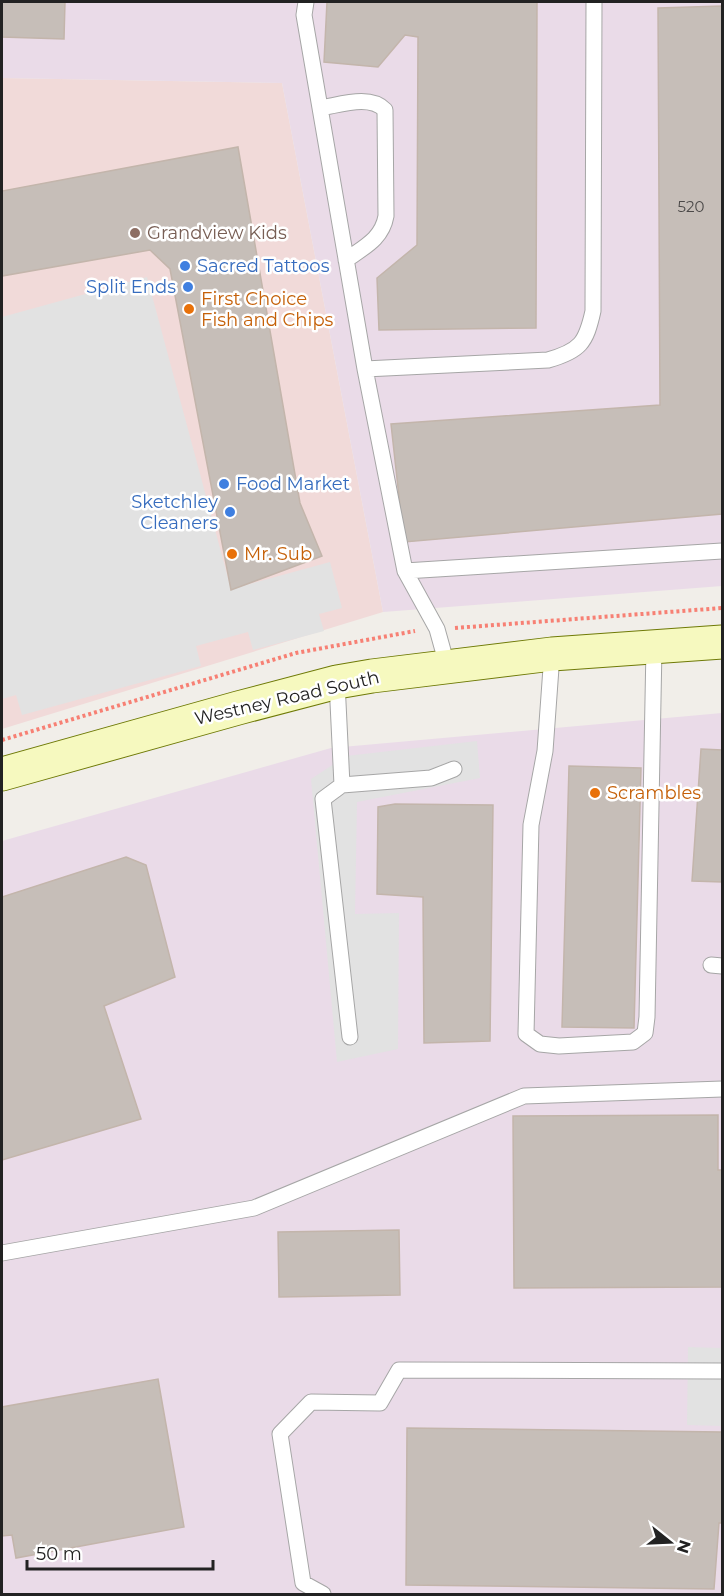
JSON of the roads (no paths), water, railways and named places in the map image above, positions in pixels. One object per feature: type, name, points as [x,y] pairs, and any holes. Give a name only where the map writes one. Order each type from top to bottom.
[{"type":"main road","name":"Westney Road South","points":[[2,774],[337,682],[447,665],[552,654],[723,642]]},
{"type":"lane","points":[[306,2],[304,15],[346,260],[405,571],[437,629],[447,665]]},
{"type":"lane","points":[[365,369],[548,360],[569,355],[582,343],[593,311],[594,2]]},
{"type":"lane","points":[[320,108],[372,101],[385,110],[386,216],[384,228],[376,238],[346,260]]},
{"type":"lane","points":[[405,571],[723,551]]},
{"type":"lane","points":[[552,654],[545,751],[531,825],[526,1034],[540,1044],[559,1046],[633,1042],[645,1033],[647,1017],[654,647]]},
{"type":"lane","points":[[337,682],[342,785]]},
{"type":"lane","points":[[350,1037],[323,799],[342,785],[431,778],[454,769]]},
{"type":"lane","points":[[2,1253],[254,1208],[524,1096],[723,1089]]},
{"type":"lane","points":[[323,1594],[303,1582],[280,1434],[311,1402],[380,1403],[399,1370],[723,1371]]},
{"type":"place","name":"Grandview Kids","points":[[135,233]]},
{"type":"place","name":"Sacred Tattoos","points":[[185,266]]},
{"type":"place","name":"Split Ends","points":[[188,287]]},
{"type":"place","name":"First Choice Fish and Chips","points":[[189,309]]},
{"type":"place","name":"Food Market","points":[[224,484]]},
{"type":"place","name":"Sketchley Cleaners","points":[[230,512]]},
{"type":"place","name":"Mr. Sub","points":[[232,554]]},
{"type":"place","name":"Scrambles","points":[[595,793]]}]
